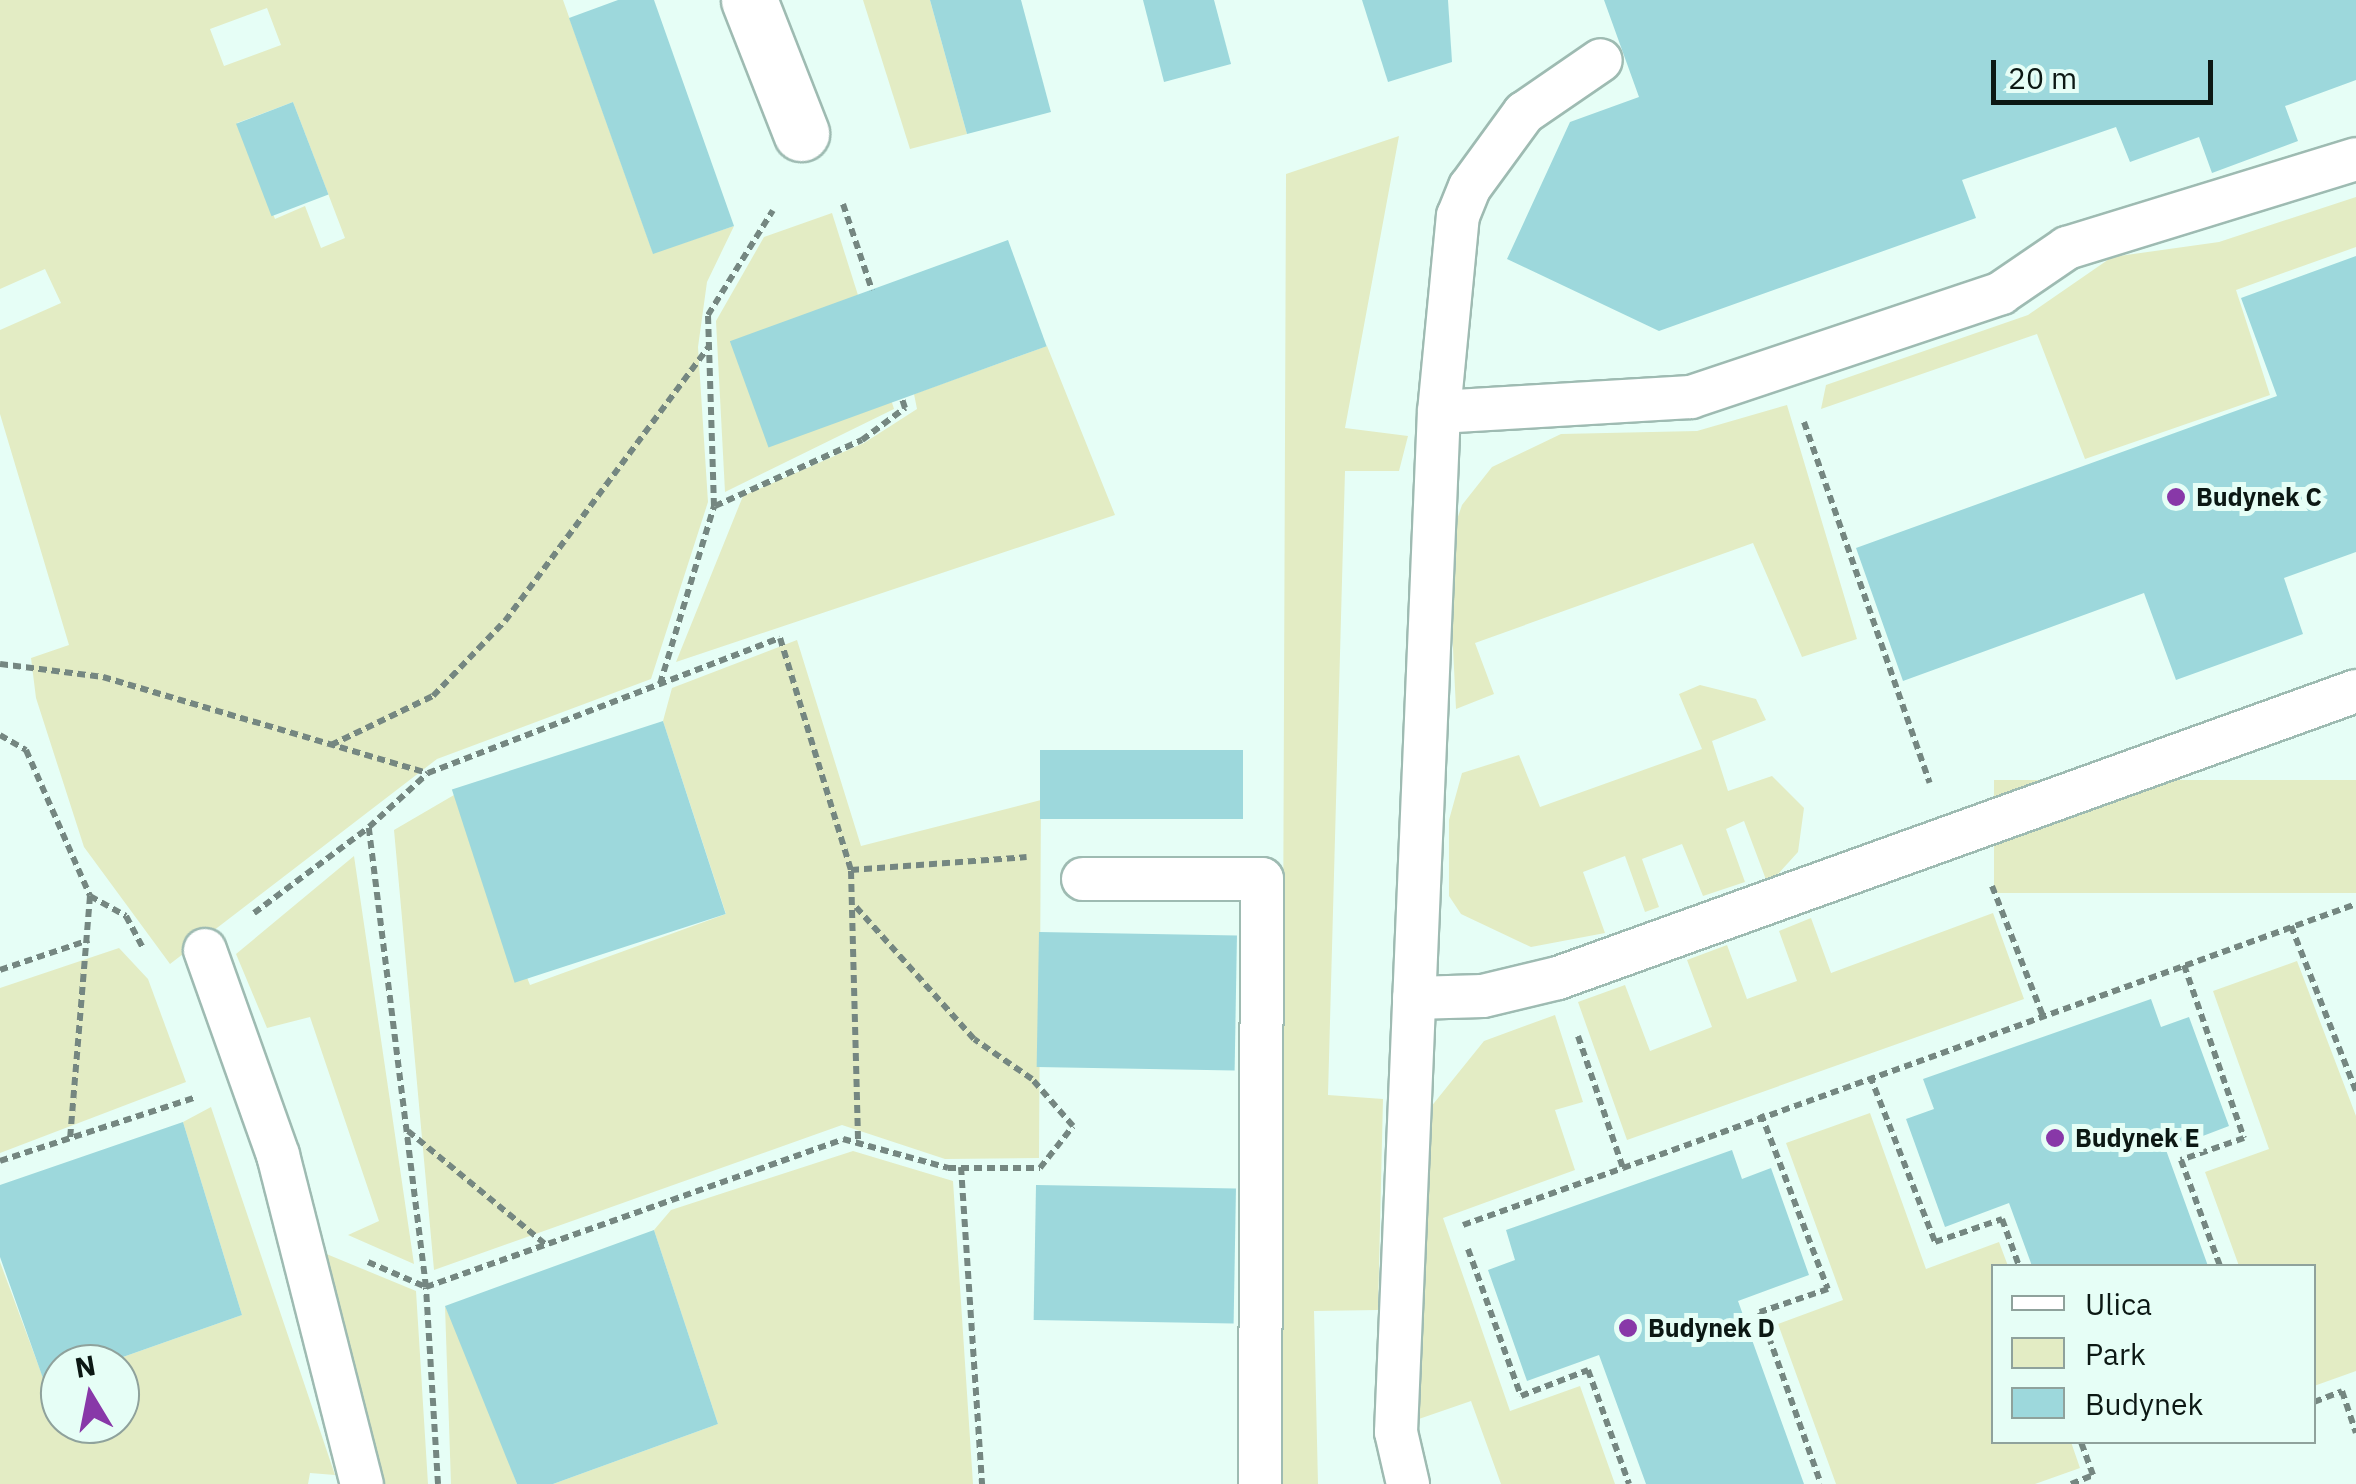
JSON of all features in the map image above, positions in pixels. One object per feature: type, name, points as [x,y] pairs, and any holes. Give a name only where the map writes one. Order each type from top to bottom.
[{"type":"street","points":[[750,0],[801,133]]},
{"type":"lane","points":[[1408,1484],[1396,1432],[1440,412],[1458,216],[1470,186],[1524,113],[1601,60]]},
{"type":"lane","points":[[1440,412],[1664,402],[2000,293],[2068,248],[2356,159]]},
{"type":"lane","points":[[1414,998],[1483,996],[1558,978],[2356,690]]},
{"type":"lane","points":[[1082,878],[1262,878],[1260,1484]]},
{"type":"lane","points":[[204,950],[278,1155],[293,1231],[362,1484]]},
{"type":"path","points":[[842,204],[872,290]]},
{"type":"path","points":[[660,685],[714,506],[708,314],[773,210]]},
{"type":"path","points":[[331,745],[433,696],[505,621],[709,346]]},
{"type":"path","points":[[1784,364],[1959,833],[2043,1016]]},
{"type":"path","points":[[714,506],[862,440],[905,408],[902,399]]},
{"type":"path","points":[[90,896],[126,916],[162,982],[369,827],[428,774],[780,638],[852,870],[856,907],[858,1144]]},
{"type":"path","points":[[0,664],[103,677],[428,774]]},
{"type":"path","points":[[0,735],[26,750],[90,896],[70,1138]]},
{"type":"path","points":[[369,827],[426,1287],[438,1484]]},
{"type":"path","points":[[852,870],[1037,856],[1082,878]]},
{"type":"path","points":[[1629,1484],[1588,1370],[1522,1396],[1460,1227],[1761,1114],[2356,904]]},
{"type":"path","points":[[293,1231],[426,1287],[843,1139],[961,1167],[1040,1168],[1073,1126],[1032,1079],[974,1039],[856,907]]},
{"type":"path","points":[[2291,926],[2356,1091]]},
{"type":"path","points":[[0,970],[89,940]]},
{"type":"path","points":[[2184,966],[2244,1138],[2182,1160],[2219,1264]]},
{"type":"path","points":[[1558,978],[1623,1168]]},
{"type":"path","points":[[1870,1076],[1935,1242],[2002,1219],[2018,1264]]},
{"type":"path","points":[[0,1161],[199,1096],[194,1080]]},
{"type":"path","points":[[1761,1114],[1828,1289],[1760,1312],[1821,1484]]},
{"type":"path","points":[[407,1130],[546,1244]]},
{"type":"path","points":[[961,1167],[982,1484]]},
{"type":"path","points":[[2316,1401],[2342,1391],[2356,1433]]},
{"type":"path","points":[[2071,1484],[2092,1476],[2081,1444]]},
{"type":"green space","points":[[0,0],[563,0],[653,253],[734,226],[707,282],[698,347],[708,502],[651,679],[437,759],[170,964],[84,847],[36,698],[31,658],[69,645],[0,414],[0,330],[61,303],[45,269],[0,289]],"holes":[[[267,8],[281,45],[224,66],[210,29]],[[293,102],[345,238],[321,248],[305,206],[275,219],[237,123]]]},
{"type":"green space","points":[[863,0],[930,0],[967,134],[910,149]]},
{"type":"green space","points":[[1399,136],[1345,428],[1408,436],[1399,471],[1345,471],[1328,1095],[1383,1099],[1378,1310],[1314,1311],[1318,1484],[1281,1484],[1286,174]]},
{"type":"green space","points":[[2356,197],[2356,247],[2236,290],[2270,395],[2085,459],[2037,334],[1821,409],[1826,385],[2028,315],[2112,257],[2219,242]]},
{"type":"green space","points":[[832,213],[894,409],[725,492],[716,321],[764,237]]},
{"type":"green space","points":[[1047,346],[1115,515],[676,662],[743,496],[864,443],[917,409],[914,394]]},
{"type":"green space","points":[[1787,405],[1857,639],[1802,657],[1753,543],[1475,643],[1494,694],[1456,709],[1448,546],[1462,505],[1492,467],[1561,434],[1697,431]]},
{"type":"green space","points":[[797,640],[861,846],[1041,800],[1039,1158],[945,1159],[842,1125],[434,1270],[394,830],[454,795],[530,985],[726,914],[663,721],[672,688]]},
{"type":"green space","points":[[1700,685],[1756,699],[1766,720],[1712,741],[1728,791],[1772,776],[1804,808],[1798,852],[1768,885],[1744,821],[1726,829],[1745,882],[1703,896],[1682,844],[1642,859],[1659,907],[1645,912],[1625,856],[1583,872],[1605,933],[1531,947],[1461,914],[1449,896],[1449,820],[1462,773],[1519,755],[1540,807],[1702,749],[1679,694]]},
{"type":"green space","points":[[1994,780],[2356,780],[2356,893],[1994,893]]},
{"type":"green space","points":[[354,856],[414,1264],[348,1235],[379,1221],[310,1017],[267,1028],[236,954]]},
{"type":"green space","points":[[1993,913],[2024,999],[1627,1140],[1578,1002],[1625,985],[1650,1051],[1712,1027],[1687,960],[1727,945],[1747,999],[1797,981],[1779,931],[1811,918],[1831,973]]},
{"type":"green space","points":[[119,948],[148,979],[186,1082],[0,1153],[0,988]]},
{"type":"green space","points":[[2297,961],[2356,1116],[2356,1371],[2316,1385],[2316,1264],[2238,1264],[2205,1172],[2269,1149],[2213,991]]},
{"type":"green space","points":[[1555,1015],[1583,1102],[1555,1110],[1575,1170],[1443,1218],[1510,1411],[1580,1386],[1615,1484],[1501,1484],[1471,1401],[1413,1421],[1430,1108],[1484,1041]]},
{"type":"green space","points":[[211,1107],[335,1475],[310,1473],[308,1484],[0,1484],[0,1262],[40,1370],[40,1444],[140,1444],[140,1351],[242,1315],[183,1122]]},
{"type":"green space","points":[[1870,1113],[1926,1269],[1999,1242],[2007,1264],[1991,1264],[1991,1444],[2072,1444],[2080,1468],[2035,1484],[1836,1484],[1778,1324],[1843,1300],[1786,1143]]},
{"type":"green space","points":[[853,1151],[953,1181],[973,1484],[553,1484],[718,1424],[654,1230],[671,1210]]},
{"type":"green space","points":[[324,1253],[416,1291],[428,1484],[375,1484]]},
{"type":"green space","points":[[445,1306],[476,1374],[517,1484],[451,1484]]},
{"type":"building","points":[[618,0],[654,0],[734,226],[653,254],[569,18]]},
{"type":"building","points":[[930,0],[1021,0],[1051,112],[967,134]]},
{"type":"building","points":[[1143,0],[1214,0],[1231,64],[1164,82]]},
{"type":"building","points":[[1362,0],[1448,0],[1452,62],[1388,82]]},
{"type":"building","points":[[1604,0],[2356,0],[2356,80],[2285,106],[2298,141],[2212,173],[2199,137],[2130,162],[2116,127],[1962,180],[1976,218],[1659,331],[1507,259],[1570,122],[1639,97]]},
{"type":"building","points":[[293,102],[328,194],[272,216],[236,124]]},
{"type":"building","points":[[1008,240],[1047,346],[768,447],[730,341]]},
{"type":"building","name":"Budynek C","points":[[2356,256],[2356,552],[2284,578],[2303,634],[2176,680],[2144,593],[1903,681],[1856,548],[2277,396],[2241,298]]},
{"type":"building","points":[[663,721],[726,914],[515,983],[452,790]]},
{"type":"building","points":[[1040,750],[1243,750],[1243,819],[1040,819]]},
{"type":"building","points":[[1039,932],[1237,935],[1235,1070],[1037,1067]]},
{"type":"building","name":"Budynek E","points":[[2151,999],[2161,1027],[2189,1017],[2229,1126],[2166,1150],[2207,1264],[2031,1264],[2009,1203],[1945,1227],[1906,1119],[1934,1109],[1923,1079]]},
{"type":"building","points":[[183,1122],[242,1315],[140,1351],[140,1344],[40,1344],[40,1370],[0,1257],[0,1185]]},
{"type":"building","name":"Budynek D","points":[[1732,1150],[1742,1179],[1771,1168],[1809,1275],[1738,1301],[1804,1484],[1646,1484],[1599,1355],[1527,1381],[1488,1270],[1515,1260],[1506,1230]]},
{"type":"building","points":[[1036,1185],[1236,1188],[1234,1323],[1034,1320]]},
{"type":"building","points":[[654,1230],[718,1424],[553,1484],[517,1484],[445,1306]]},
{"type":"place","name":"Budynek C","points":[[2176,497]]},
{"type":"place","name":"Budynek E","points":[[2055,1138]]},
{"type":"place","name":"Budynek D","points":[[1628,1328]]}]
